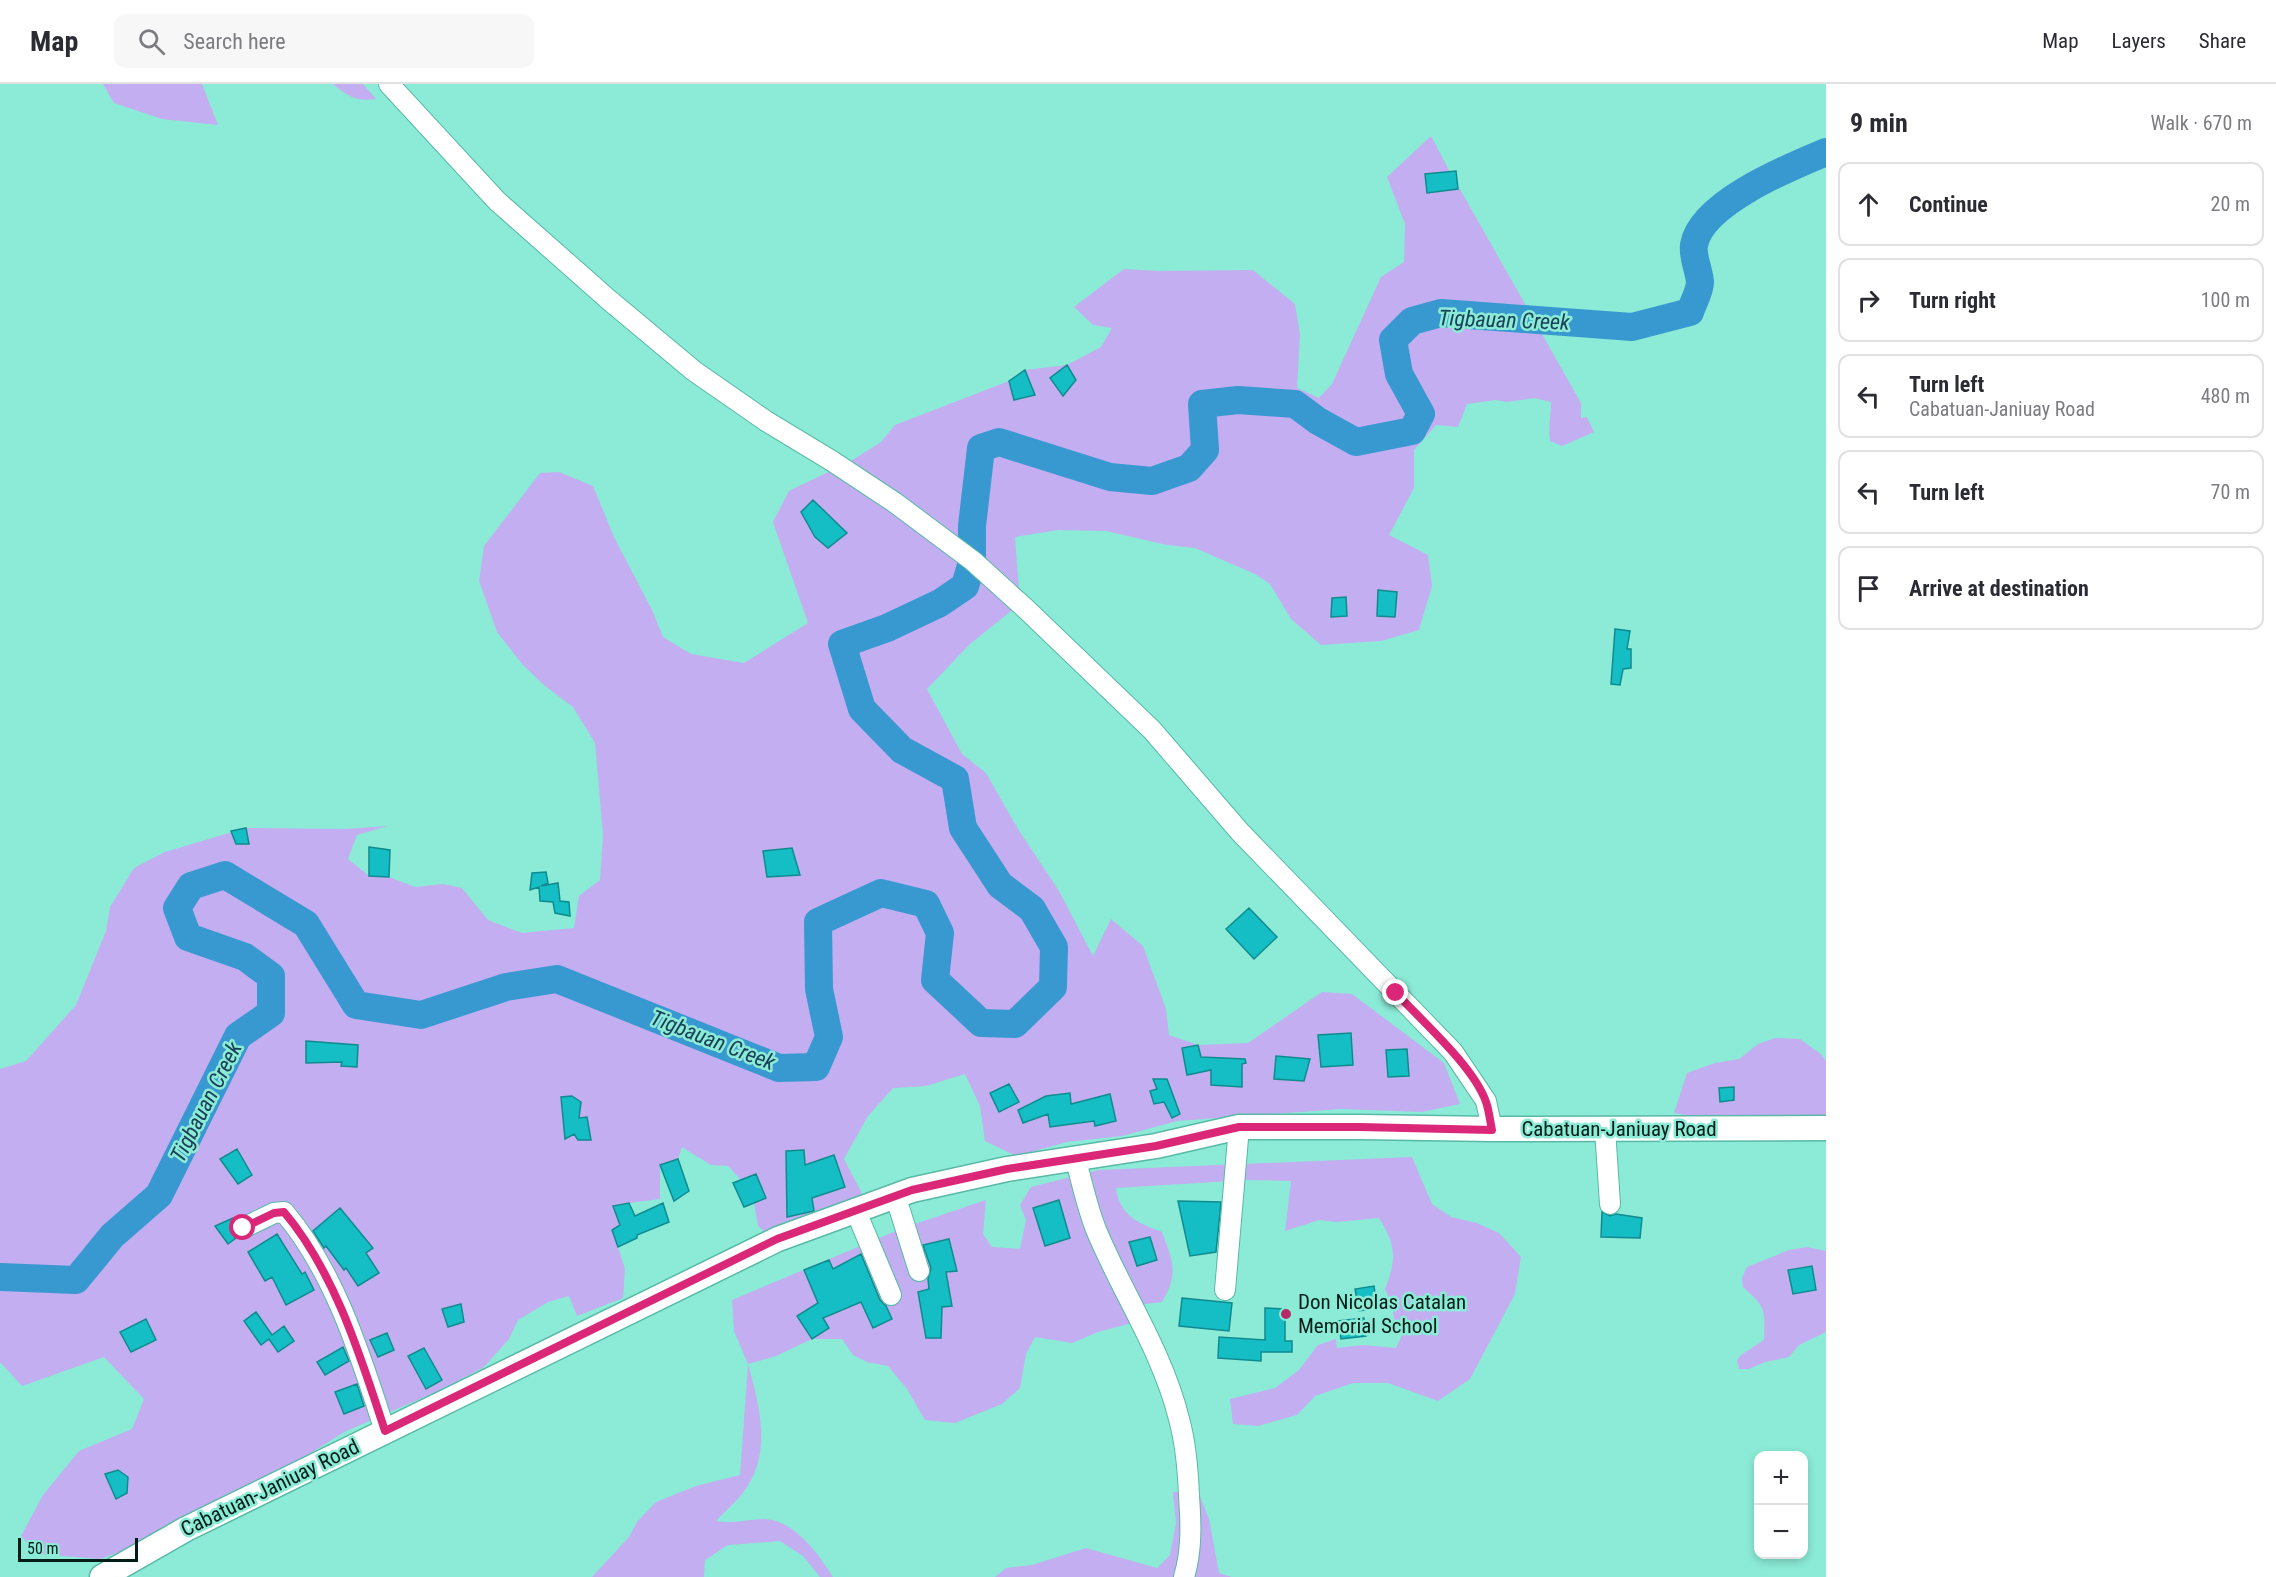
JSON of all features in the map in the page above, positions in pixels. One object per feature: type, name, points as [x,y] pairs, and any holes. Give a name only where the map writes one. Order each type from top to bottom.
[{"type":"main road","name":"Cabatuan-Janiuay Road","points":[[102,1577],[186,1528],[777,1239],[912,1190],[1007,1169],[1156,1146],[1239,1127],[1492,1130],[1826,1128]]},
{"type":"street","points":[[389,84],[497,201],[609,300],[677,357],[766,421],[894,502],[973,561],[1152,730],[1240,832],[1453,1052],[1486,1101],[1492,1130]]},
{"type":"street","points":[[1225,1290],[1239,1127]]},
{"type":"street","points":[[1605,1129],[1610,1204]]},
{"type":"street","points":[[1075,1157],[1087,1205],[1097,1232],[1163,1369],[1179,1419],[1187,1465],[1191,1517],[1190,1556],[1184,1577]]},
{"type":"street","points":[[895,1195],[919,1271]]},
{"type":"street","points":[[855,1209],[891,1295]]},
{"type":"street","points":[[243,1228],[274,1213],[284,1212],[297,1227],[315,1255],[346,1323],[385,1431]]},
{"type":"shaded area","points":[[103,84],[202,84],[218,125],[162,119],[114,103]]},
{"type":"shaded area","points":[[333,84],[363,84],[376,99],[363,100],[353,97]]},
{"type":"shaded area","points":[[1431,136],[1450,172],[1425,174],[1427,193],[1457,189],[1457,184],[1581,403],[1581,418],[1587,417],[1594,432],[1562,446],[1550,441],[1551,402],[1534,398],[1467,404],[1458,427],[1436,425],[1414,450],[1414,488],[1389,535],[1428,555],[1432,586],[1419,630],[1381,641],[1321,645],[1291,619],[1270,584],[1255,574],[1195,548],[1167,545],[1106,531],[1059,530],[1015,537],[1020,604],[970,644],[927,689],[962,754],[986,773],[1018,829],[1059,891],[1093,956],[1111,919],[1143,946],[1166,1009],[1169,1035],[1198,1045],[1248,1043],[1322,992],[1352,994],[1444,1063],[1460,1104],[1422,1112],[1341,1109],[1177,1121],[1122,1136],[1067,1142],[1016,1156],[985,1141],[980,1106],[965,1074],[926,1086],[893,1088],[868,1116],[844,1159],[869,1207],[771,1237],[758,1226],[754,1203],[766,1198],[756,1174],[741,1180],[728,1166],[711,1165],[682,1147],[678,1159],[660,1165],[660,1199],[629,1203],[637,1238],[618,1247],[625,1269],[623,1298],[577,1316],[569,1296],[548,1302],[518,1320],[509,1339],[484,1367],[438,1391],[344,1432],[254,1489],[161,1537],[100,1559],[37,1554],[21,1536],[43,1495],[79,1451],[132,1429],[144,1399],[104,1357],[22,1386],[0,1362],[0,1069],[26,1061],[76,1005],[106,931],[110,907],[134,868],[165,852],[246,828],[345,829],[388,826],[357,835],[348,859],[369,876],[389,877],[415,887],[443,884],[462,888],[488,920],[522,933],[574,928],[579,896],[600,880],[603,835],[595,743],[573,707],[545,686],[522,664],[497,632],[479,581],[484,546],[540,473],[559,472],[593,486],[614,537],[652,610],[663,637],[691,654],[744,663],[808,623],[773,522],[789,491],[851,461],[881,442],[895,425],[1009,381],[1025,370],[1067,365],[1101,347],[1112,328],[1093,325],[1074,307],[1124,269],[1253,270],[1295,304],[1300,334],[1297,388],[1319,398],[1332,384],[1381,277],[1404,262],[1405,224],[1387,177]]},
{"type":"shaded area","points":[[1775,1038],[1800,1039],[1822,1055],[1826,1061],[1826,1119],[1704,1118],[1674,1113],[1687,1073],[1715,1063],[1739,1059],[1758,1044]]},
{"type":"shaded area","points":[[1412,1157],[1432,1204],[1451,1217],[1477,1223],[1499,1233],[1521,1257],[1515,1294],[1470,1379],[1438,1401],[1388,1383],[1353,1383],[1315,1396],[1297,1415],[1258,1426],[1233,1424],[1230,1399],[1275,1388],[1299,1370],[1318,1345],[1336,1339],[1337,1348],[1363,1345],[1396,1348],[1403,1333],[1395,1326],[1392,1304],[1385,1289],[1392,1269],[1393,1252],[1389,1236],[1379,1218],[1337,1222],[1319,1220],[1285,1231],[1291,1181],[1247,1180],[1116,1188],[1118,1198],[1126,1212],[1138,1222],[1162,1232],[1169,1251],[1172,1275],[1171,1283],[1162,1302],[1145,1304],[1132,1323],[1098,1332],[1072,1343],[1035,1337],[1026,1354],[1020,1388],[1002,1404],[955,1423],[925,1420],[907,1389],[888,1366],[867,1362],[853,1355],[842,1339],[812,1339],[776,1356],[748,1364],[734,1331],[732,1300],[903,1228],[986,1200],[983,1234],[992,1247],[1020,1249],[1026,1220],[1020,1205],[1031,1187],[1099,1170]]},
{"type":"shaded area","points":[[1807,1247],[1826,1251],[1826,1332],[1799,1345],[1789,1357],[1765,1362],[1749,1369],[1739,1369],[1737,1360],[1741,1355],[1764,1340],[1762,1309],[1743,1287],[1742,1278],[1747,1267],[1789,1250]]},
{"type":"shaded area","points":[[748,1364],[760,1414],[761,1448],[758,1464],[742,1494],[716,1521],[762,1519],[784,1525],[804,1539],[833,1577],[820,1577],[803,1556],[780,1541],[728,1545],[705,1560],[704,1577],[592,1577],[629,1537],[637,1522],[656,1502],[696,1486],[740,1475]]},
{"type":"shaded area","points":[[1198,1491],[1209,1519],[1219,1573],[1232,1577],[995,1577],[1006,1568],[1032,1565],[1086,1548],[1157,1568],[1170,1555],[1176,1523],[1173,1492]]},
{"type":"building","points":[[1456,171],[1458,189],[1427,193],[1425,174]]},
{"type":"building","points":[[1067,365],[1076,380],[1063,396],[1050,378]]},
{"type":"building","points":[[1025,370],[1035,395],[1014,400],[1009,381]]},
{"type":"building","points":[[813,500],[847,533],[828,548],[815,537],[801,512]]},
{"type":"building","points":[[1378,590],[1397,592],[1395,617],[1377,616]]},
{"type":"building","points":[[1346,597],[1347,616],[1331,617],[1332,598]]},
{"type":"building","points":[[1615,629],[1630,631],[1627,649],[1631,649],[1631,668],[1623,669],[1620,685],[1611,684]]},
{"type":"building","points":[[246,828],[249,844],[236,844],[231,831]]},
{"type":"building","points":[[369,847],[390,850],[389,877],[369,876]]},
{"type":"building","points":[[792,848],[800,875],[767,877],[763,851]]},
{"type":"building","points":[[546,872],[548,883],[541,886],[558,883],[560,901],[569,902],[570,916],[555,913],[553,902],[540,901],[539,887],[530,890],[532,873]]},
{"type":"building","points":[[1249,908],[1277,937],[1254,959],[1226,929]]},
{"type":"building","points":[[1351,1033],[1353,1065],[1321,1067],[1318,1035]]},
{"type":"building","points":[[306,1041],[358,1045],[357,1067],[341,1066],[342,1062],[306,1063]]},
{"type":"building","points":[[1198,1045],[1201,1057],[1245,1059],[1246,1063],[1242,1064],[1242,1087],[1211,1085],[1211,1070],[1187,1075],[1182,1048]]},
{"type":"building","points":[[1407,1049],[1409,1076],[1388,1077],[1386,1050]]},
{"type":"building","points":[[1276,1056],[1310,1059],[1304,1081],[1274,1079]]},
{"type":"building","points":[[1153,1079],[1167,1079],[1180,1114],[1172,1118],[1164,1102],[1154,1104],[1150,1091],[1157,1089]]},
{"type":"building","points":[[1009,1084],[1019,1102],[999,1112],[990,1093]]},
{"type":"building","points":[[1734,1087],[1734,1100],[1720,1102],[1719,1088]]},
{"type":"building","points":[[1070,1093],[1071,1104],[1110,1094],[1116,1121],[1095,1126],[1094,1121],[1050,1127],[1048,1114],[1023,1123],[1018,1110],[1046,1096]]},
{"type":"building","points":[[572,1096],[581,1102],[579,1118],[587,1117],[591,1140],[578,1140],[574,1134],[565,1139],[561,1097]]},
{"type":"building","points":[[237,1149],[252,1175],[238,1184],[220,1159]]},
{"type":"building","points":[[804,1150],[805,1165],[834,1155],[845,1187],[812,1198],[814,1211],[787,1217],[786,1151]]},
{"type":"building","points":[[678,1159],[689,1191],[674,1201],[660,1165]]},
{"type":"building","points":[[756,1174],[766,1198],[744,1207],[733,1183]]},
{"type":"building","points":[[1059,1200],[1070,1238],[1045,1246],[1033,1208]]},
{"type":"building","points":[[1178,1201],[1221,1202],[1216,1252],[1190,1256]]},
{"type":"building","points":[[629,1203],[635,1216],[663,1203],[669,1222],[637,1235],[637,1238],[618,1247],[612,1230],[620,1225],[613,1206]]},
{"type":"building","points":[[340,1208],[373,1248],[366,1253],[379,1273],[358,1286],[346,1268],[344,1270],[326,1246],[324,1248],[313,1231]]},
{"type":"building","points":[[1602,1212],[1610,1216],[1616,1214],[1642,1218],[1640,1238],[1601,1237]]},
{"type":"building","points":[[233,1218],[231,1228],[236,1238],[228,1244],[215,1226]]},
{"type":"building","points":[[277,1234],[302,1274],[305,1272],[314,1290],[286,1305],[272,1277],[265,1281],[248,1252]]},
{"type":"building","points":[[1150,1237],[1157,1260],[1137,1266],[1129,1242]]},
{"type":"building","points":[[949,1239],[957,1271],[946,1272],[952,1306],[942,1307],[941,1338],[926,1338],[918,1292],[929,1289],[928,1279],[931,1268],[923,1245]]},
{"type":"building","points":[[861,1254],[880,1300],[886,1306],[892,1319],[873,1328],[861,1302],[823,1318],[829,1328],[812,1339],[797,1316],[818,1303],[804,1270],[829,1260],[833,1269]]},
{"type":"building","points":[[1812,1266],[1816,1290],[1793,1294],[1788,1270]]},
{"type":"building","points":[[1374,1286],[1377,1308],[1359,1311],[1355,1289]]},
{"type":"building","points":[[1182,1298],[1232,1303],[1229,1331],[1179,1326]]},
{"type":"building","points":[[461,1304],[464,1322],[448,1327],[442,1309]]},
{"type":"building","points":[[1265,1308],[1285,1309],[1285,1341],[1292,1341],[1292,1352],[1261,1352],[1261,1361],[1218,1358],[1219,1337],[1265,1340]]},
{"type":"building","points":[[256,1312],[272,1335],[284,1326],[294,1341],[278,1352],[269,1339],[261,1345],[244,1321]]},
{"type":"building","points":[[1364,1318],[1366,1336],[1341,1339],[1338,1321]]},
{"type":"building","points":[[146,1319],[156,1340],[131,1352],[120,1332]]},
{"type":"building","points":[[387,1333],[394,1350],[378,1357],[370,1340]]},
{"type":"building","points":[[343,1347],[349,1361],[325,1375],[317,1362]]},
{"type":"building","points":[[424,1348],[442,1380],[426,1389],[408,1356]]},
{"type":"building","points":[[357,1384],[364,1406],[344,1414],[335,1392]]},
{"type":"building","points":[[118,1470],[128,1477],[127,1493],[116,1499],[105,1474]]},
{"type":"waterway","name":"Tigbauan Creek","points":[[0,1277],[76,1280],[112,1236],[159,1195],[238,1036],[271,1013],[271,976],[245,957],[188,937],[177,908],[191,886],[225,875],[306,924],[356,1005],[421,1015],[506,987],[557,979],[779,1068],[816,1067],[829,1037],[819,989],[818,922],[881,893],[926,904],[940,933],[935,980],[981,1023],[1015,1024],[1053,987],[1054,947],[1032,909],[1000,885],[963,828],[955,779],[902,750],[862,709],[842,644],[887,628],[940,603],[965,586],[972,562],[972,526],[981,448],[999,442],[1110,477],[1152,481],[1189,468],[1205,450],[1202,404],[1238,400],[1295,404],[1318,421],[1356,442],[1412,431],[1421,414],[1399,374],[1393,340],[1412,321],[1441,313],[1632,327],[1690,312],[1700,282],[1694,254],[1694,245],[1700,230],[1729,201],[1749,188],[1826,152]]},
{"type":"place","name":"Don Nicolas Catalan Memorial School","points":[[1286,1314]]},
{"type":"route","points":[[243,1228],[274,1213],[284,1212],[297,1227],[315,1255],[346,1323],[385,1431],[777,1239],[912,1190],[1007,1169],[1156,1146],[1239,1127],[1492,1130],[1486,1101],[1472,1077],[1453,1052],[1396,993]]}]
